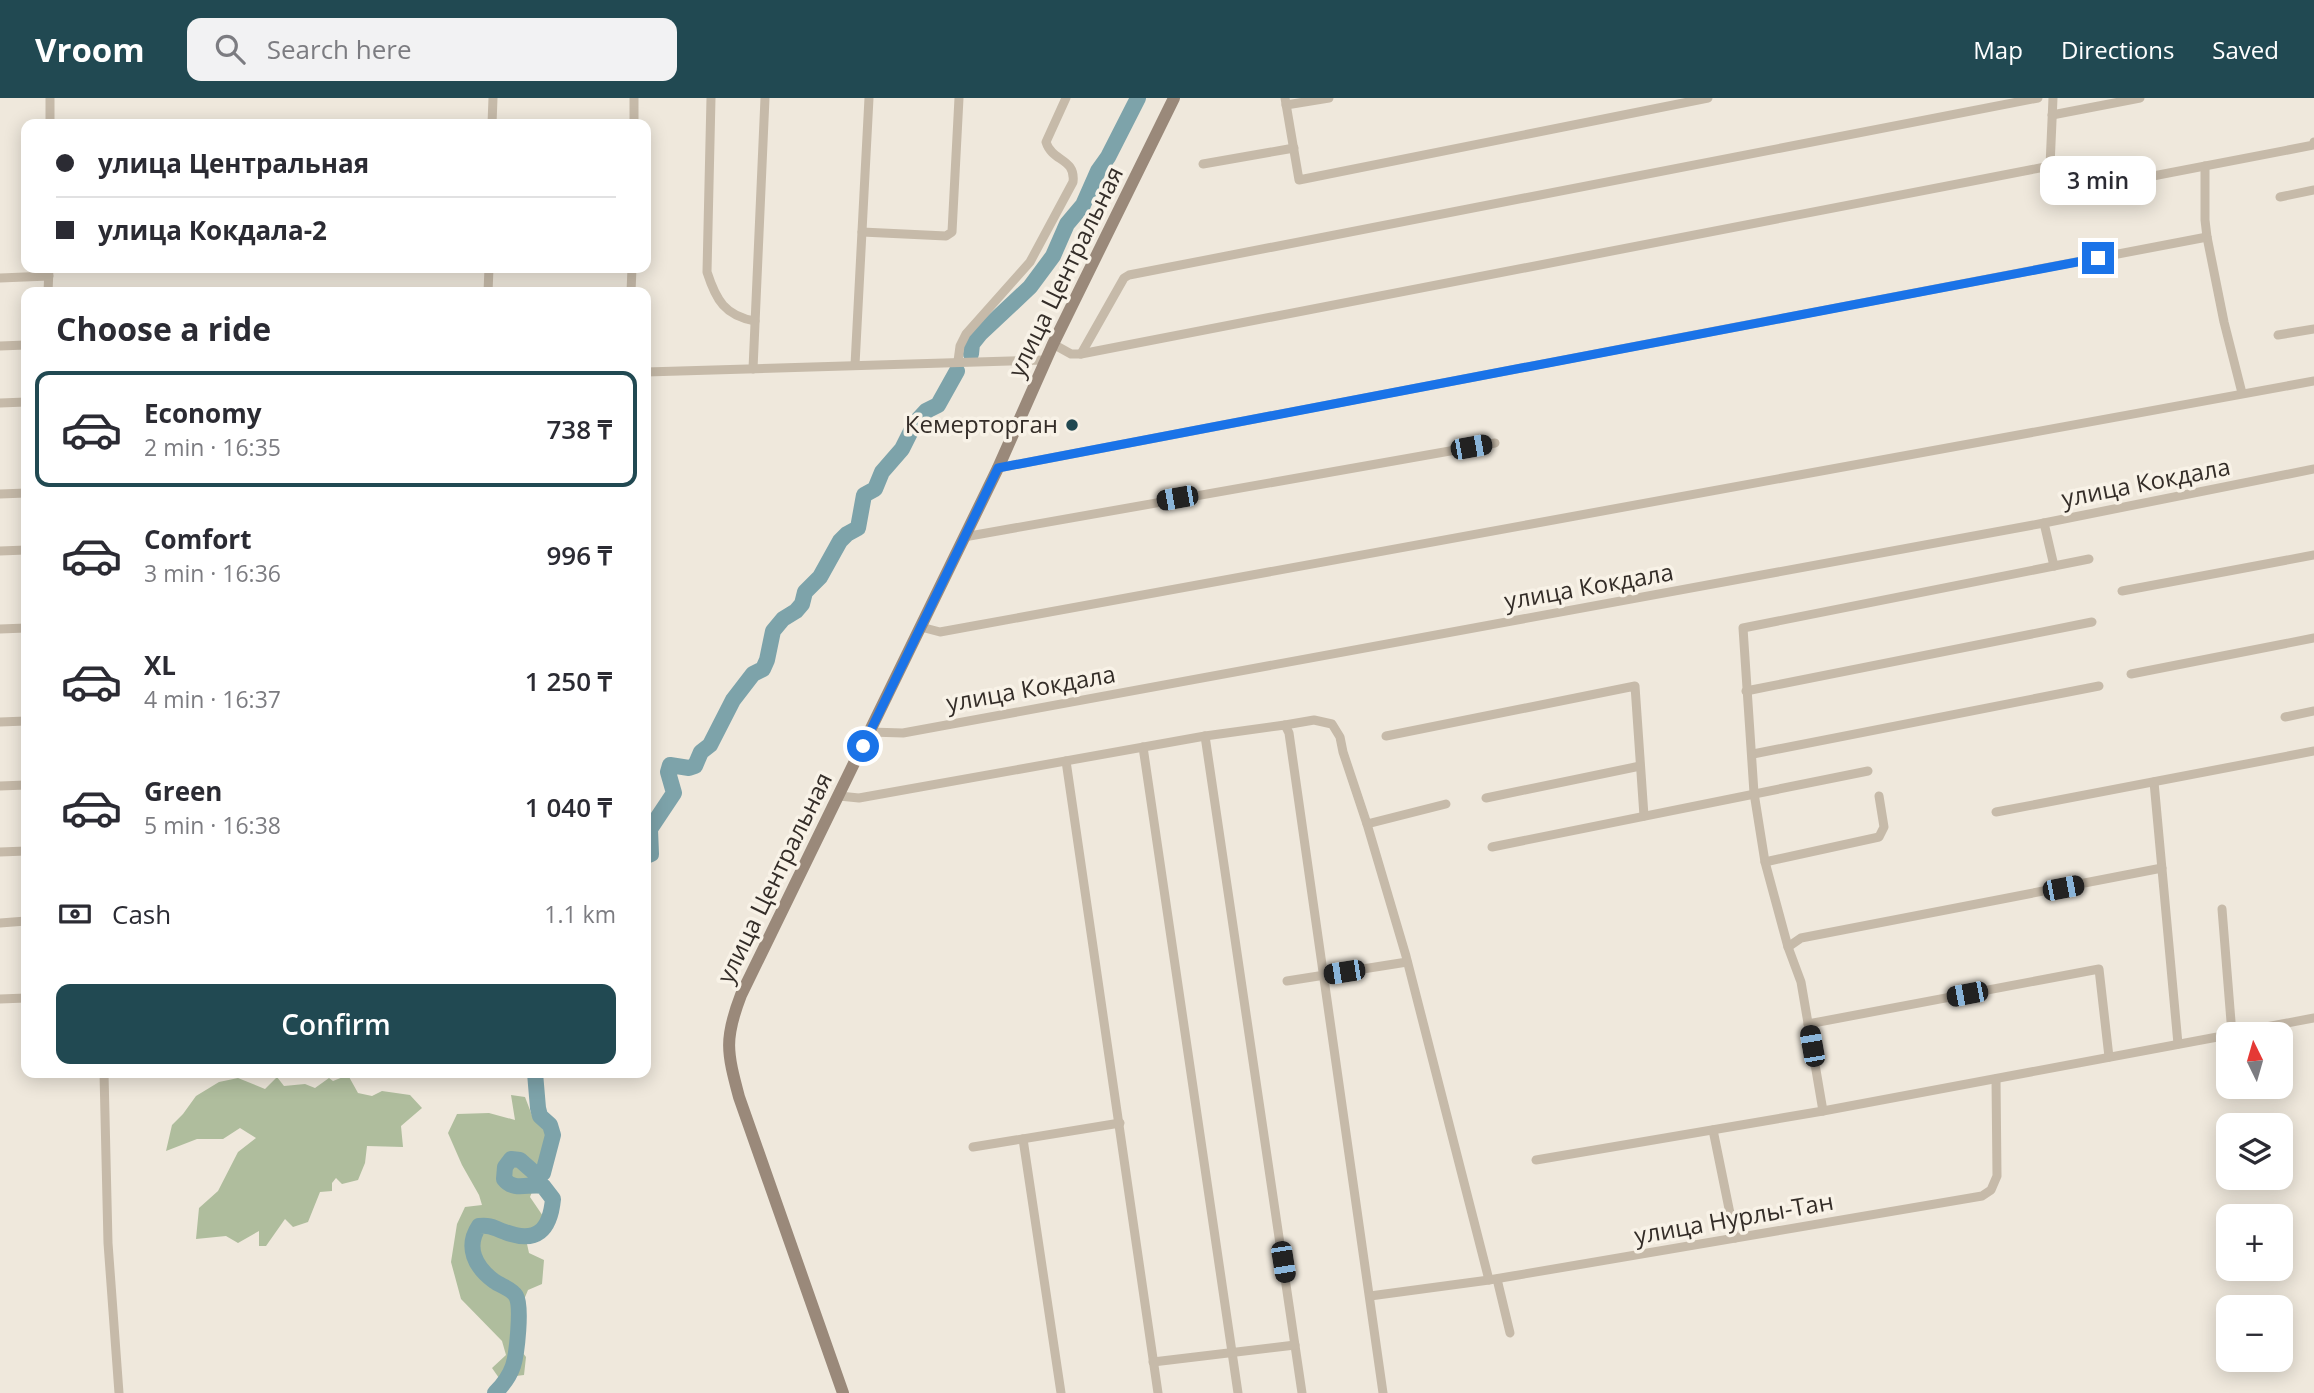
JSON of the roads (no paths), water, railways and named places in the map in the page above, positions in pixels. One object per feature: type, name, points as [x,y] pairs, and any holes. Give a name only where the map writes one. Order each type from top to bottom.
[{"type":"main road","name":"улица Центральная","points":[[843,1393],[739,1097],[728,1051],[730,1024],[741,995],[998,468],[1045,360],[1174,98]]},
{"type":"street","points":[[50,98],[50,119]]},
{"type":"street","points":[[492,119],[493,98]]},
{"type":"street","points":[[634,98],[634,119]]},
{"type":"street","points":[[711,98],[707,272],[725,309],[739,318],[755,321]]},
{"type":"street","points":[[753,369],[765,98]]},
{"type":"street","points":[[855,365],[869,98]]},
{"type":"street","points":[[862,232],[946,236],[952,232],[959,98]]},
{"type":"street","points":[[958,361],[960,346],[966,334],[1030,262],[1073,183],[1074,174],[1071,167],[1049,150],[1046,142],[1066,98]]},
{"type":"street","points":[[1329,98],[1286,101],[1299,180],[1708,98]]},
{"type":"street","points":[[1081,354],[1124,278],[1129,275],[2013,100],[2038,98]]},
{"type":"street","points":[[1053,344],[1071,354],[1081,354],[2050,166],[2053,98]]},
{"type":"street","points":[[2052,115],[2140,98]]},
{"type":"street","points":[[2070,192],[2314,145],[2314,142]]},
{"type":"street","points":[[1203,164],[1294,148]]},
{"type":"street","points":[[2205,166],[2204,220],[2224,322],[2242,394]]},
{"type":"street","points":[[2280,197],[2314,190]]},
{"type":"street","points":[[998,468],[2207,237]]},
{"type":"street","points":[[0,278],[41,273]]},
{"type":"street","points":[[2278,335],[2314,329]]},
{"type":"street","points":[[0,346],[21,345]]},
{"type":"street","points":[[651,373],[1045,360]]},
{"type":"street","points":[[921,627],[940,632],[2314,381]]},
{"type":"street","points":[[0,403],[21,402]]},
{"type":"street","points":[[964,537],[1494,443]]},
{"type":"street","name":"улица Кокдала","points":[[870,732],[885,734],[917,730],[2044,523],[2314,469]]},
{"type":"street","points":[[0,494],[21,493]]},
{"type":"street","points":[[2044,523],[2054,566]]},
{"type":"street","points":[[0,551],[21,550]]},
{"type":"street","points":[[2122,591],[2314,555]]},
{"type":"street","points":[[1823,1111],[1801,982],[1788,947],[1765,862],[1754,793],[1743,628],[2089,559]]},
{"type":"street","points":[[1746,691],[2092,622]]},
{"type":"street","points":[[0,629],[21,628]]},
{"type":"street","points":[[2132,674],[2314,638]]},
{"type":"street","points":[[1386,736],[1634,686],[1644,816]]},
{"type":"street","points":[[1753,754],[2099,686]]},
{"type":"street","points":[[2285,717],[2314,711]]},
{"type":"street","points":[[839,796],[859,798],[1285,724],[1314,720],[1332,724],[1340,737],[1367,824],[1510,1332]]},
{"type":"street","points":[[0,722],[21,721]]},
{"type":"street","points":[[1285,724],[1289,733],[1383,1393]]},
{"type":"street","points":[[1205,736],[1302,1393]]},
{"type":"street","points":[[1143,747],[1238,1393]]},
{"type":"street","points":[[1996,811],[2314,751]]},
{"type":"street","points":[[1066,761],[1158,1393]]},
{"type":"street","points":[[1486,798],[1640,766]]},
{"type":"street","points":[[1492,847],[1868,771]]},
{"type":"street","points":[[2154,782],[2178,1044]]},
{"type":"street","points":[[0,786],[21,785]]},
{"type":"street","points":[[1765,862],[1879,837],[1884,827],[1879,796]]},
{"type":"street","points":[[1367,824],[1446,804]]},
{"type":"street","points":[[0,852],[21,851]]},
{"type":"street","points":[[1788,947],[1801,938],[2162,868]]},
{"type":"street","points":[[2222,909],[2229,1022]]},
{"type":"street","points":[[0,923],[21,921]]},
{"type":"street","points":[[1287,981],[1407,962]]},
{"type":"street","points":[[1808,1024],[2099,970],[2109,1057]]},
{"type":"street","points":[[0,999],[21,998]]},
{"type":"street","points":[[2293,1022],[2314,1018]]},
{"type":"street","points":[[1536,1160],[1823,1111],[2216,1037]]},
{"type":"street","points":[[104,1078],[108,1243],[119,1393]]},
{"type":"street","name":"улица Нурлы-Тан","points":[[1370,1296],[1493,1279],[1982,1196],[1991,1190],[1997,1176],[1996,1079]]},
{"type":"street","points":[[973,1147],[1120,1123]]},
{"type":"street","points":[[1713,1130],[1735,1238]]},
{"type":"street","points":[[1023,1139],[1061,1393]]},
{"type":"street","points":[[1153,1362],[1295,1345]]},
{"type":"waterway","points":[[971,354],[972,344],[980,334],[1030,287],[1053,256],[1067,224],[1083,205],[1098,171],[1138,98]]},
{"type":"waterway","points":[[651,828],[674,793],[668,772],[670,765],[689,768],[695,766],[701,752],[710,745],[733,700],[753,674],[763,669],[773,631],[802,604],[805,592],[820,577],[840,541],[858,528],[864,495],[875,489],[882,472],[902,449],[915,423],[926,411],[938,405],[957,371]]},
{"type":"waterway","points":[[495,1393],[508,1377],[515,1360],[518,1301],[512,1291],[494,1281],[477,1263],[473,1241],[479,1226],[490,1226],[526,1236],[540,1232],[549,1219],[553,1199],[543,1186],[517,1186],[504,1179],[505,1167],[511,1159],[520,1160],[537,1175],[543,1173],[553,1135],[550,1125],[540,1116],[535,1078]]},
{"type":"place","name":"Кемерторган","points":[[1072,425]]}]
